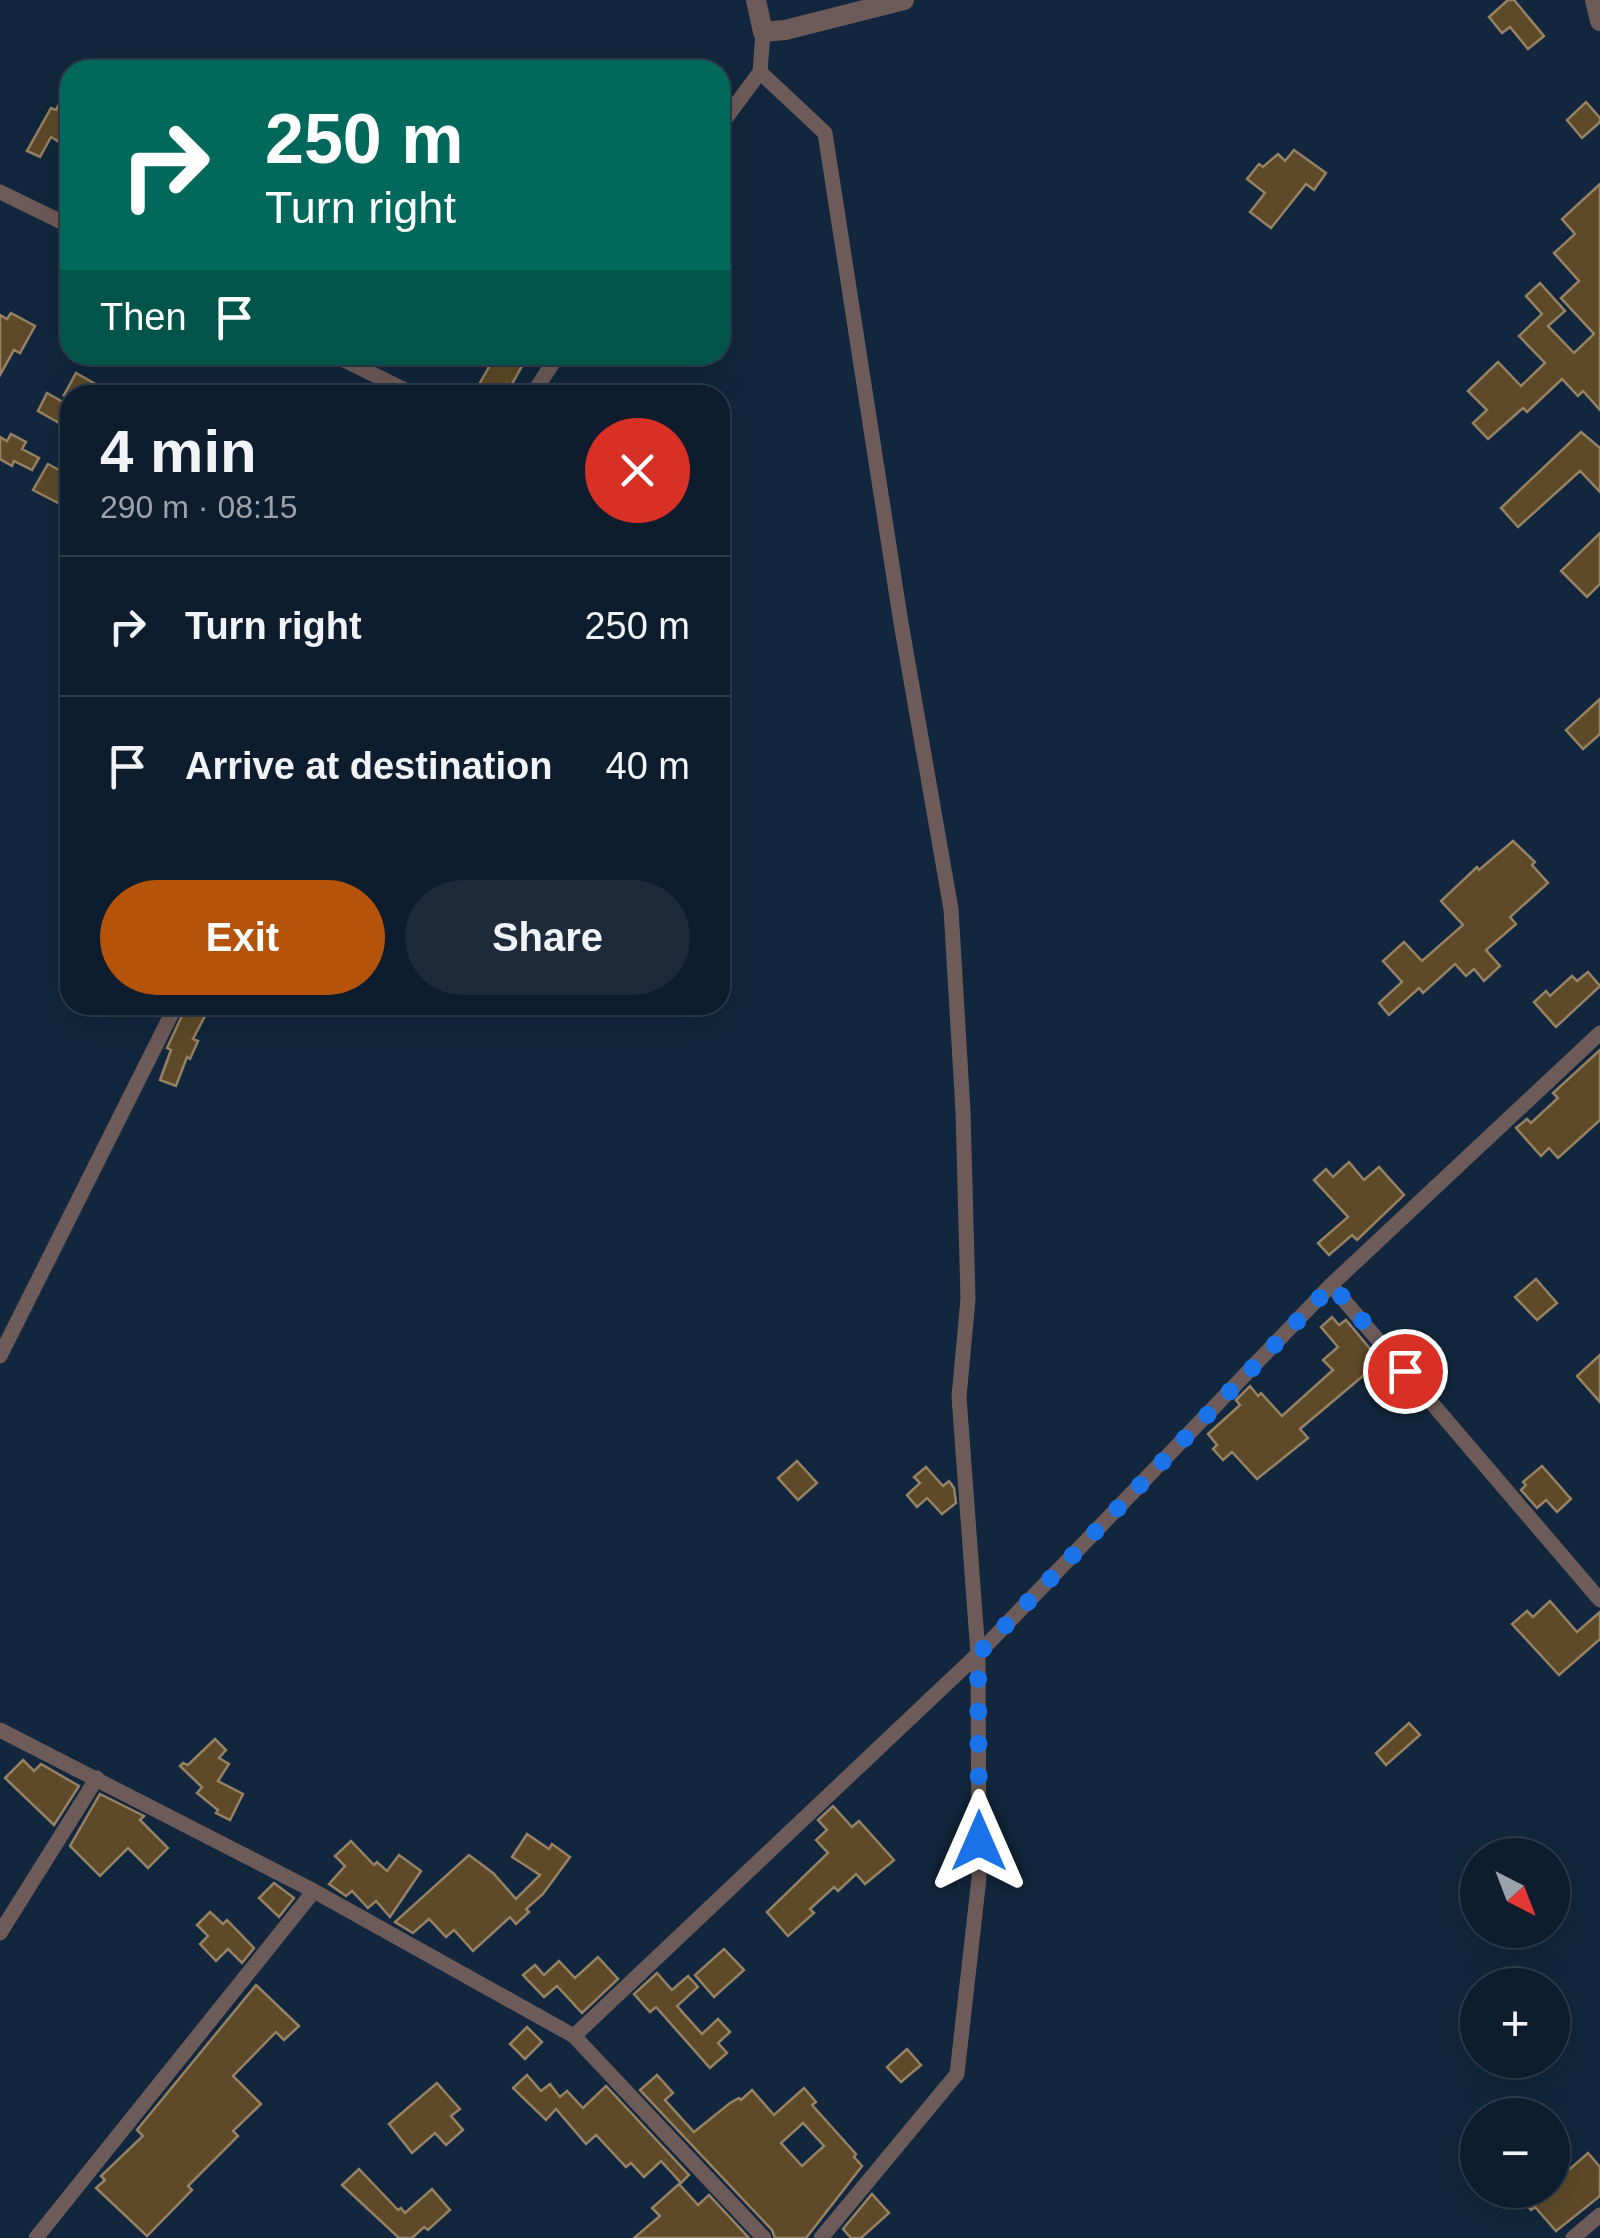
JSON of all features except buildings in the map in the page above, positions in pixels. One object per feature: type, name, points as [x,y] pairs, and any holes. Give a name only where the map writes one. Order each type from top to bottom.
[{"type":"street","points":[[730,112],[760,72],[763,32],[756,0]]},
{"type":"street","points":[[763,32],[904,0]]},
{"type":"street","points":[[1596,0],[1600,21]]},
{"type":"street","points":[[760,72],[826,133],[901,623],[951,909],[963,1110],[968,1300],[959,1397],[978,1654],[979,1878],[957,2074],[821,2238]]},
{"type":"street","points":[[0,192],[60,221]]},
{"type":"street","points":[[354,365],[395,385]]},
{"type":"street","points":[[0,1356],[171,1015]]},
{"type":"street","points":[[574,2036],[978,1654],[1332,1285],[1600,1032]]},
{"type":"street","points":[[1332,1285],[1600,1600]]},
{"type":"street","points":[[0,1730],[314,1891],[574,2036],[764,2238]]},
{"type":"street","points":[[0,1933],[97,1778]]},
{"type":"street","points":[[36,2238],[314,1891]]},
{"type":"street","points":[[1573,2238],[1600,2214]]},
{"type":"route","points":[[979,1841],[978,1654],[1332,1285],[1405,1371]]}]
